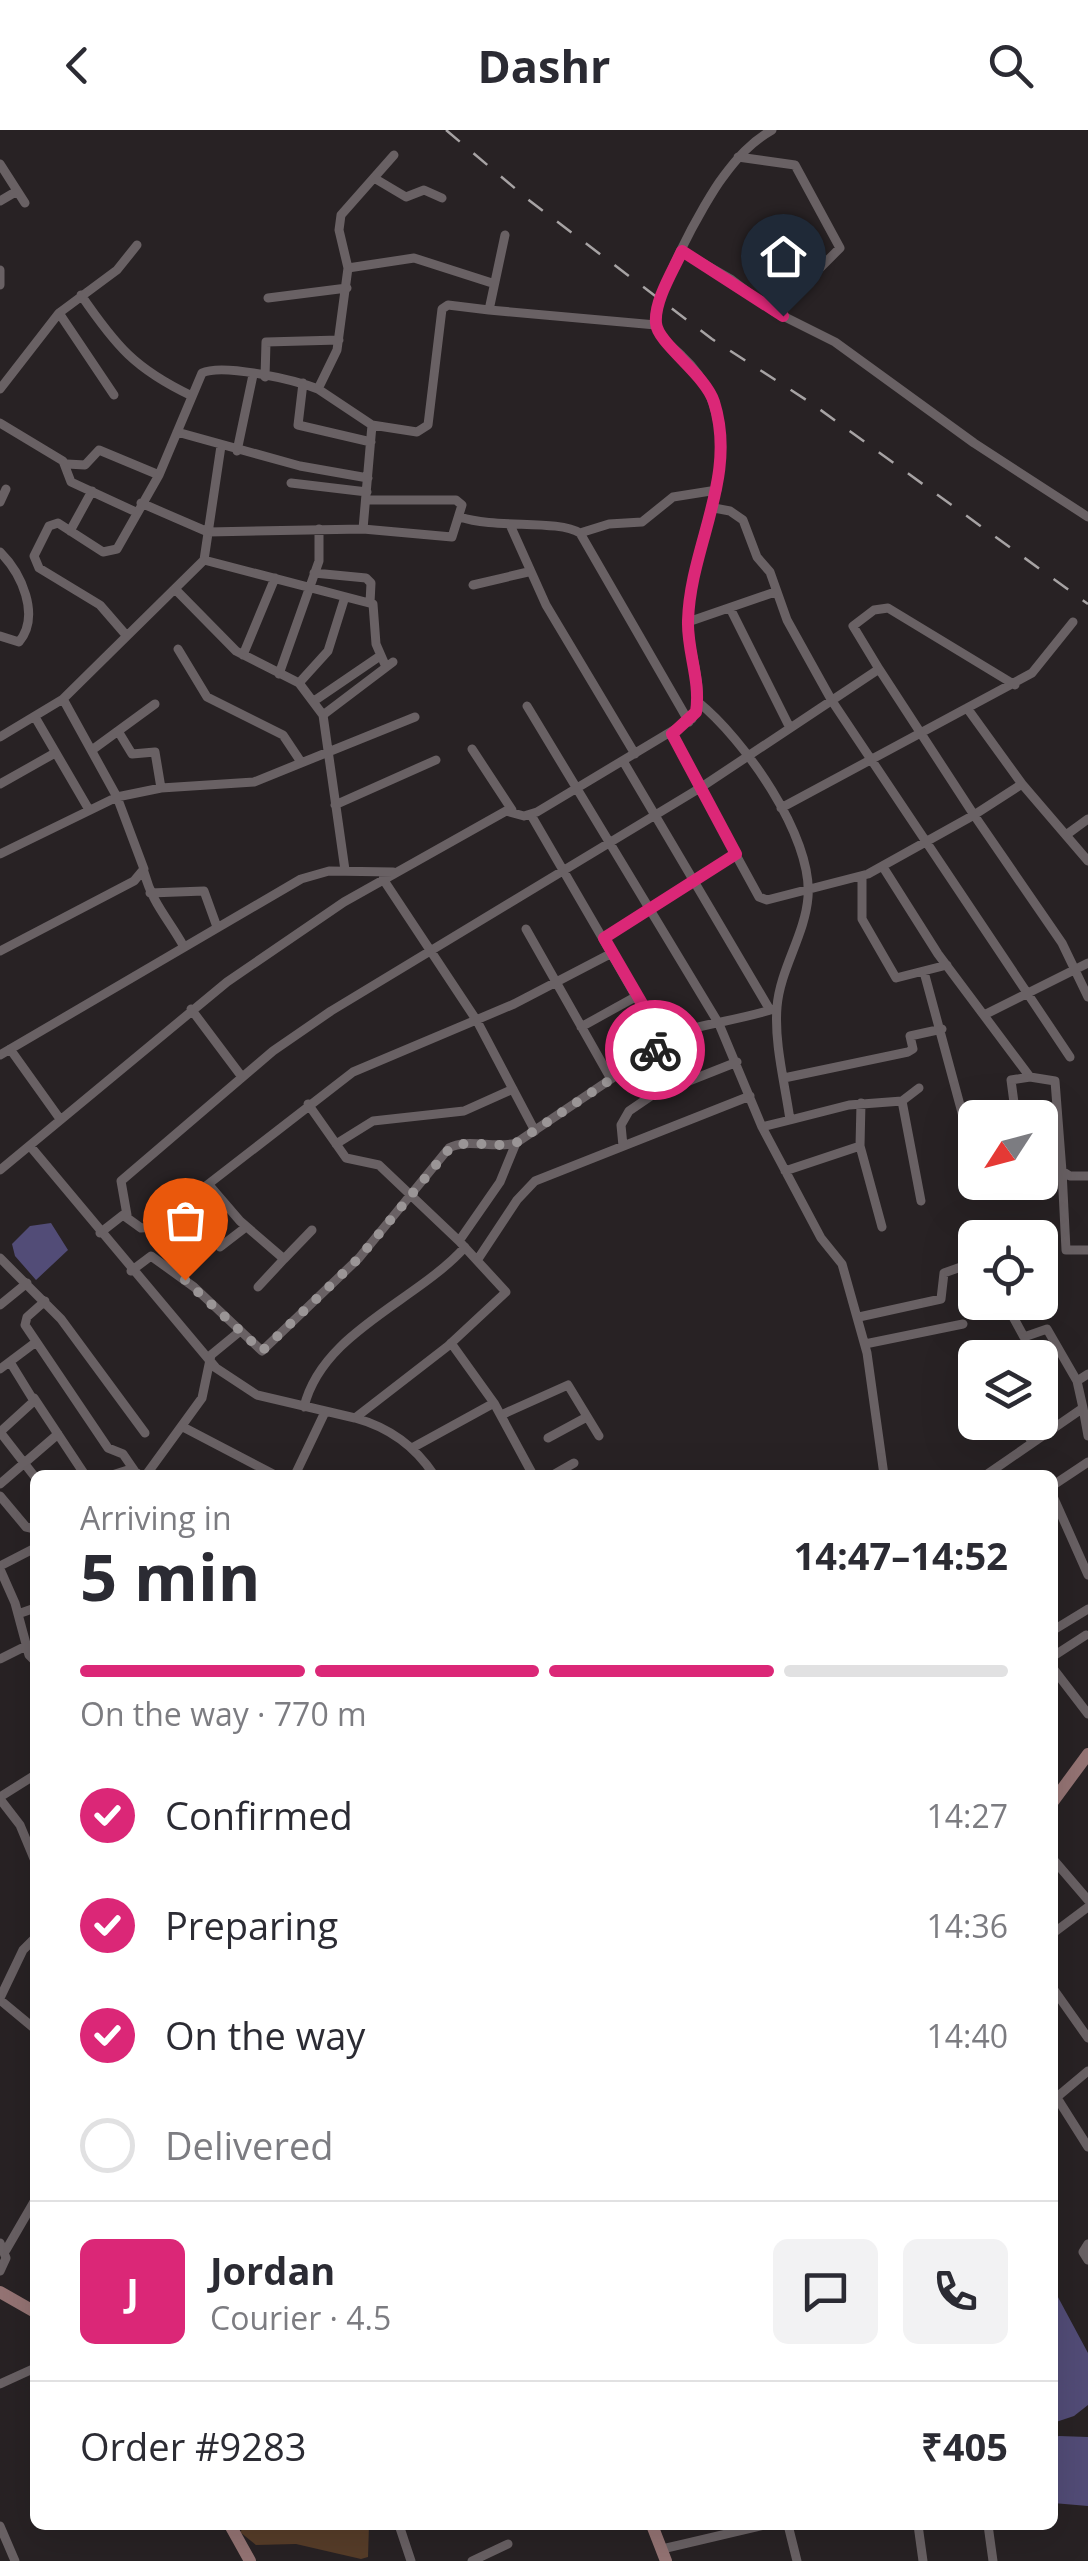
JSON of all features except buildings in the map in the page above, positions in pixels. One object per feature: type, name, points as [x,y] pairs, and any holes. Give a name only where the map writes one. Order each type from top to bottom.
[{"type":"street","points":[[531,815],[690,722],[698,702],[688,622],[717,490],[719,425],[713,400],[693,366],[661,336],[656,324],[682,251],[720,180],[738,156],[772,130]]},
{"type":"street","points":[[318,388],[339,340],[347,288],[348,268],[338,222],[394,155]]},
{"type":"street","points":[[738,156],[788,161],[800,171],[840,248],[814,274]]},
{"type":"street","points":[[0,164],[25,204]]},
{"type":"street","points":[[374,178],[406,196],[424,190],[442,198]]},
{"type":"street","points":[[0,201],[17,191]]},
{"type":"street","points":[[488,310],[505,235]]},
{"type":"street","points":[[3,385],[59,313],[116,270],[137,245]]},
{"type":"street","points":[[682,251],[732,280],[773,311],[835,342],[974,443],[1088,517]]},
{"type":"street","points":[[348,268],[414,258],[492,282]]},
{"type":"street","points":[[0,270],[0,284]]},
{"type":"street","points":[[268,298],[347,288]]},
{"type":"street","points":[[81,294],[123,354],[153,377],[192,396]]},
{"type":"street","points":[[126,635],[100,605],[35,564],[34,556],[49,526],[58,522],[104,552],[113,553],[159,475],[192,396],[208,369],[304,383],[318,388],[372,425],[423,430],[430,418],[442,309],[448,305],[656,324]]},
{"type":"street","points":[[59,313],[114,395]]},
{"type":"street","points":[[265,377],[266,342],[339,340]]},
{"type":"street","points":[[0,371],[3,385]]},
{"type":"street","points":[[237,450],[253,375]]},
{"type":"street","points":[[304,383],[298,425],[371,442]]},
{"type":"street","points":[[0,423],[67,464],[85,465],[99,450],[159,475]]},
{"type":"street","points":[[362,529],[372,425]]},
{"type":"street","points":[[177,432],[237,450],[368,478]]},
{"type":"street","points":[[0,737],[63,699],[204,560],[221,446]]},
{"type":"street","points":[[67,464],[68,479],[92,491],[208,532],[362,529],[452,537],[462,505],[456,500],[366,496],[291,483]]},
{"type":"street","points":[[0,502],[6,489]]},
{"type":"street","points":[[460,517],[511,527],[560,526],[580,533],[608,524],[642,522],[673,497],[717,490]]},
{"type":"street","points":[[70,530],[92,491]]},
{"type":"street","points":[[714,508],[730,511],[743,520],[832,702],[1070,1057]]},
{"type":"street","points":[[511,527],[528,572],[634,754]]},
{"type":"street","points":[[279,674],[314,572],[319,529]]},
{"type":"street","points":[[580,533],[690,722]]},
{"type":"street","points":[[0,552],[21,581],[28,613],[18,642],[0,636]]},
{"type":"street","points":[[204,560],[344,600],[370,603]]},
{"type":"street","points":[[314,572],[366,578],[371,584],[370,603],[380,656],[390,664],[323,715]]},
{"type":"street","points":[[473,584],[528,572]]},
{"type":"street","points":[[243,656],[274,578]]},
{"type":"street","points":[[175,589],[219,637],[243,656],[300,682],[323,715],[346,870]]},
{"type":"street","points":[[688,622],[776,592]]},
{"type":"street","points":[[300,682],[328,651],[344,600]]},
{"type":"street","points":[[1015,685],[888,608],[874,610],[853,626],[1075,969],[1088,998]]},
{"type":"street","points":[[731,610],[790,728]]},
{"type":"street","points":[[781,808],[1015,685],[1042,663],[1072,622]]},
{"type":"street","points":[[178,649],[207,697],[283,734],[301,762]]},
{"type":"street","points":[[314,702],[380,656]]},
{"type":"street","points":[[612,954],[477,1021],[353,1072],[148,1229],[127,1215],[121,1181],[302,1030],[611,844],[879,669]]},
{"type":"street","points":[[63,699],[117,797],[150,893],[184,947]]},
{"type":"street","points":[[698,702],[747,755],[781,808],[808,887],[774,1009],[790,1120]]},
{"type":"street","points":[[92,750],[155,704]]},
{"type":"street","points":[[527,706],[718,1022],[762,1128],[821,1238],[842,1264],[865,1344],[883,1470]]},
{"type":"street","points":[[967,708],[1022,784],[1088,861]]},
{"type":"street","points":[[36,717],[88,808]]},
{"type":"street","points":[[0,854],[117,797],[161,788],[254,782],[415,717]]},
{"type":"street","points":[[118,731],[135,756],[155,752],[161,788]]},
{"type":"street","points":[[672,734],[764,901],[862,876],[882,867],[1022,784]]},
{"type":"street","points":[[131,1272],[151,1256],[194,1287],[259,1351],[264,1350],[359,1258],[454,1145],[489,1148],[516,1143],[661,1046],[662,1038],[531,815],[512,810],[472,748]]},
{"type":"street","points":[[0,784],[55,753]]},
{"type":"street","points":[[335,805],[436,760]]},
{"type":"street","points":[[624,761],[692,883],[774,1009]]},
{"type":"street","points":[[0,1170],[192,1009],[383,879],[512,810]]},
{"type":"street","points":[[1066,836],[1088,819]]},
{"type":"street","points":[[604,938],[736,854]]},
{"type":"street","points":[[882,867],[947,965],[1030,1077]]},
{"type":"street","points":[[0,950],[134,881],[144,869]]},
{"type":"street","points":[[60,1119],[5,1052],[301,879],[346,870],[395,872]]},
{"type":"street","points":[[862,876],[862,919],[893,975],[900,979],[947,965]]},
{"type":"street","points":[[383,879],[477,1021],[536,1132]]},
{"type":"street","points":[[150,893],[204,891],[217,927]]},
{"type":"street","points":[[526,929],[611,1080]]},
{"type":"street","points":[[984,1014],[1088,963]]},
{"type":"street","points":[[924,972],[959,1100]]},
{"type":"street","points":[[581,1027],[637,996]]},
{"type":"street","points":[[192,1009],[242,1077]]},
{"type":"street","points":[[662,1038],[705,1022],[774,1009]]},
{"type":"street","points":[[784,1078],[911,1051],[910,1036],[942,1029]]},
{"type":"street","points":[[623,1146],[621,1125],[636,1105],[737,1062]]},
{"type":"street","points":[[1014,1100],[1011,1080],[1052,1078],[1057,1085],[1065,1246],[1072,1253],[1088,1250]]},
{"type":"street","points":[[762,1128],[861,1103],[902,1100],[919,1088]]},
{"type":"street","points":[[336,1144],[373,1121],[464,1111],[513,1089]]},
{"type":"street","points":[[478,1259],[516,1200],[535,1181],[750,1096]]},
{"type":"street","points":[[902,1100],[921,1201]]},
{"type":"street","points":[[861,1103],[860,1146],[882,1227]]},
{"type":"street","points":[[308,1104],[346,1158],[378,1165],[478,1259],[506,1292],[451,1343],[355,1418]]},
{"type":"street","points":[[304,1407],[314,1376],[334,1353],[428,1282],[462,1244],[500,1182],[516,1143]]},
{"type":"street","points":[[30,1146],[209,1362],[257,1395],[371,1422],[412,1448],[431,1470]]},
{"type":"street","points":[[785,1171],[860,1146]]},
{"type":"street","points":[[1062,1170],[1070,1176],[1088,1176]]},
{"type":"street","points":[[208,1185],[246,1227],[284,1259]]},
{"type":"street","points":[[100,1233],[127,1215]]},
{"type":"street","points":[[220,1247],[246,1227]]},
{"type":"street","points":[[258,1287],[312,1230]]},
{"type":"street","points":[[0,1258],[45,1301],[144,1433]]},
{"type":"street","points":[[858,1316],[941,1299],[944,1274],[958,1269]]},
{"type":"street","points":[[0,1304],[27,1283]]},
{"type":"street","points":[[45,1301],[25,1319],[36,1342],[108,1448],[123,1454],[137,1470]]},
{"type":"street","points":[[1015,1320],[1024,1337],[1047,1329],[1077,1382],[1088,1436]]},
{"type":"street","points":[[865,1344],[963,1324]]},
{"type":"street","points":[[143,1470],[183,1427],[202,1398],[210,1354],[240,1332]]},
{"type":"street","points":[[0,1369],[36,1342]]},
{"type":"street","points":[[451,1343],[501,1414],[530,1470]]},
{"type":"street","points":[[10,1362],[82,1470]]},
{"type":"street","points":[[1077,1382],[1088,1374]]},
{"type":"street","points":[[501,1414],[566,1385],[599,1436]]},
{"type":"street","points":[[30,1471],[0,1432],[34,1398]]},
{"type":"street","points":[[412,1448],[494,1403]]},
{"type":"street","points":[[993,1470],[1083,1408]]},
{"type":"street","points":[[297,1470],[325,1412]]},
{"type":"street","points":[[548,1438],[585,1418]]},
{"type":"street","points":[[183,1427],[265,1470]]},
{"type":"street","points":[[0,1484],[58,1434]]},
{"type":"street","points":[[562,1470],[574,1463]]},
{"type":"street","points":[[1058,1482],[1086,1466]]},
{"type":"street","points":[[0,1496],[30,1528]]},
{"type":"street","points":[[1058,1508],[1088,1575]]},
{"type":"street","points":[[30,1551],[0,1567],[30,1653]]},
{"type":"street","points":[[1058,1627],[1088,1609]]},
{"type":"street","points":[[18,1614],[30,1610]]},
{"type":"street","points":[[1058,1652],[1086,1635]]},
{"type":"street","points":[[0,1659],[26,1646]]},
{"type":"street","points":[[1058,1674],[1088,1714]]},
{"type":"street","points":[[1058,1795],[1088,1754]]},
{"type":"street","points":[[30,1779],[0,1798],[20,1825],[30,1849]]},
{"type":"street","points":[[1058,1866],[1088,1904],[1058,1929]]},
{"type":"street","points":[[30,1945],[14,1966],[0,1999],[30,2025]]},
{"type":"street","points":[[0,1963],[14,1966]]},
{"type":"street","points":[[1058,1996],[1088,2038]]},
{"type":"street","points":[[1058,2092],[1088,2071]]},
{"type":"street","points":[[1058,2099],[1088,2147]]},
{"type":"street","points":[[0,2271],[3,2246],[30,2207]]},
{"type":"street","points":[[1088,2244],[1083,2252],[1088,2260]]},
{"type":"street","points":[[0,2292],[30,2309]]},
{"type":"street","points":[[0,2384],[30,2370]]},
{"type":"street","points":[[0,2526],[15,2561]]},
{"type":"street","points":[[232,2530],[244,2559]]},
{"type":"street","points":[[400,2530],[412,2561]]},
{"type":"street","points":[[654,2530],[664,2555],[748,2530]]},
{"type":"street","points":[[789,2530],[797,2561]]},
{"type":"street","points":[[919,2530],[922,2561]]},
{"type":"street","points":[[989,2530],[992,2561]]},
{"type":"street","points":[[472,2561],[508,2544]]},
{"type":"shaded area","points":[[51,1223],[68,1250],[36,1280],[15,1256],[12,1244],[30,1226]]},
{"type":"shaded area","points":[[1058,2297],[1088,2353],[1088,2405],[1058,2421]]},
{"type":"shaded area","points":[[1058,2436],[1088,2437],[1088,2506],[1058,2503]]},
{"type":"shaded area","points":[[369,2530],[368,2557],[361,2559],[296,2544],[256,2545],[240,2532]]},
{"type":"railway","points":[[446,130],[530,201],[712,339],[811,403],[1088,604]]},
{"type":"way so far","points":[[185,1280],[262,1351],[348,1270],[450,1148],[458,1144],[489,1148],[516,1143],[655,1050]]},
{"type":"route","points":[[655,1050],[663,1044],[662,1038],[604,938],[736,854],[672,734],[692,720],[698,702],[688,622],[692,588],[714,508],[719,476],[719,425],[705,382],[661,336],[656,318],[682,251],[783,316]]}]
